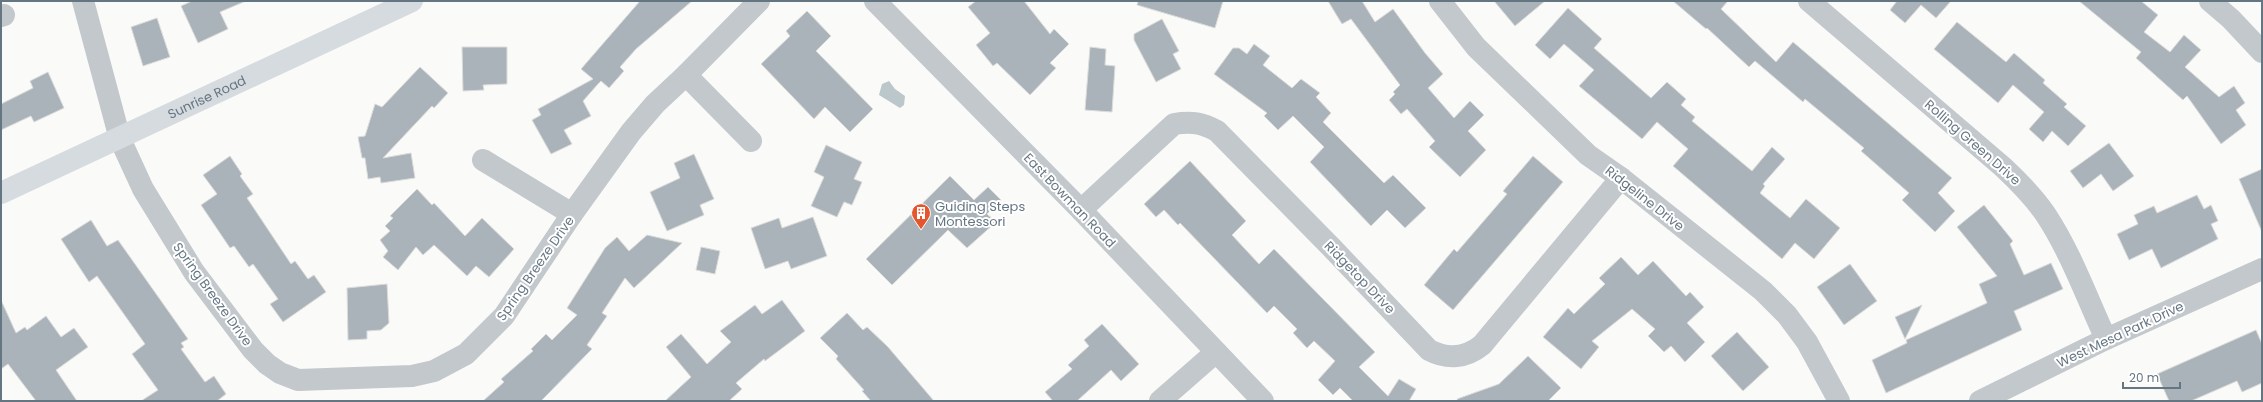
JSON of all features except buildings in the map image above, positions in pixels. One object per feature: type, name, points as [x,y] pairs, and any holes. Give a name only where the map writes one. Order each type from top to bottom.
[{"type":"main road","name":"Sunrise Road","points":[[1,193],[120,139],[412,1]]},
{"type":"street","name":"Spring Breeze Drive","points":[[83,1],[120,139],[143,189],[194,272],[253,350],[267,364],[280,373],[298,380],[412,376],[428,372],[456,361],[466,354],[504,316],[572,214],[631,132],[655,104],[686,75],[759,1]]},
{"type":"street","name":"East Bowman Road","points":[[875,1],[1081,210],[1263,401]]},
{"type":"street","name":"Ridgeline Drive","points":[[1440,1],[1476,47],[1588,155],[1621,178],[1763,291],[1787,315],[1807,342],[1839,401]]},
{"type":"street","name":"Rolling Green Drive","points":[[1809,1],[2004,166],[2026,190],[2046,215],[2062,242],[2106,339]]},
{"type":"street","points":[[2210,1],[2231,19],[2262,52]]},
{"type":"street","points":[[686,75],[751,141]]},
{"type":"street","name":"Ridgetop Drive","points":[[1081,210],[1174,124],[1190,121],[1204,124],[1217,131],[1332,248],[1429,350],[1439,355],[1453,357],[1473,351],[1482,345],[1621,178]]},
{"type":"street","points":[[483,160],[572,214]]},
{"type":"street","name":"West Mesa Park Drive","points":[[1980,401],[2106,339],[2262,269]]},
{"type":"street","points":[[1160,401],[1216,352]]},
{"type":"shaded area","points":[[889,81],[895,89],[905,96],[904,105],[900,108],[879,95],[882,84]]},
{"type":"place","name":"Guiding Steps Montessori","points":[[921,230]]}]
